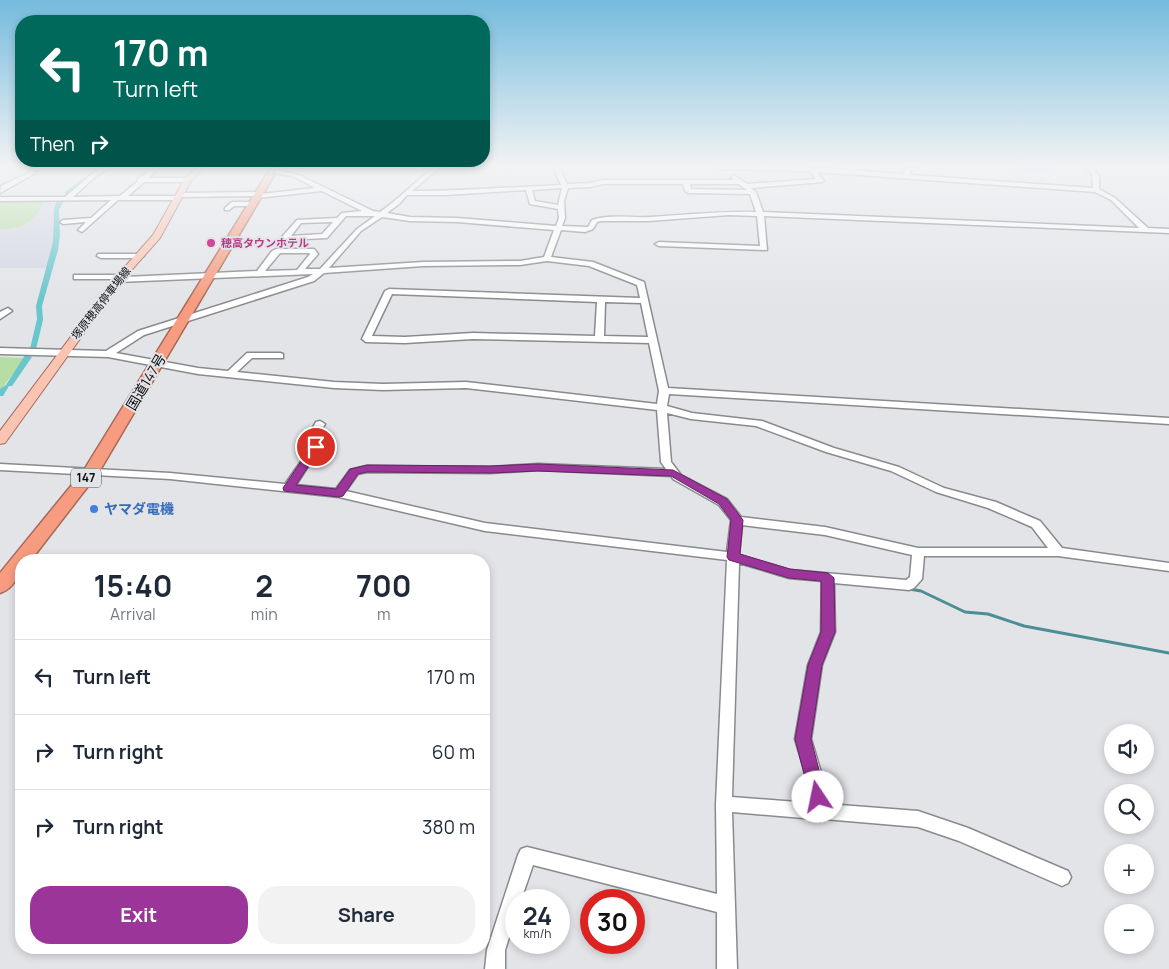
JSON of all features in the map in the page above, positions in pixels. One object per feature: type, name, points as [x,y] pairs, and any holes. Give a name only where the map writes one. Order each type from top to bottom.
[{"type":"highway","name":"国道147号","points":[[25,554],[90,472],[248,212]]},
{"type":"highway","name":"国道147号","points":[[0,586],[15,567]]},
{"type":"main road","name":"塚原穂高停車場線","points":[[0,440],[63,352],[119,279],[157,236],[170,212]]},
{"type":"street","points":[[82,230],[102,212]]},
{"type":"street","points":[[547,259],[562,218],[561,212]]},
{"type":"street","points":[[1128,212],[1147,230]]},
{"type":"street","points":[[338,220],[299,220],[285,238],[324,236],[344,214],[372,213],[410,219],[457,220],[589,229],[594,221],[601,219],[648,219],[729,213],[1169,231]]},
{"type":"street","points":[[108,354],[141,333],[311,279],[322,271],[359,230],[380,214]]},
{"type":"street","points":[[660,244],[764,248],[760,215]]},
{"type":"street","points":[[63,222],[92,220]]},
{"type":"street","points":[[260,272],[275,253],[279,251],[311,251],[314,254],[300,271]]},
{"type":"street","points":[[101,256],[140,256]]},
{"type":"street","points":[[77,277],[119,279],[210,276],[423,264],[530,262],[547,259],[590,264],[641,284],[664,389],[662,408],[666,462],[673,473],[723,502],[737,520],[733,557],[724,804],[727,969]]},
{"type":"street","points":[[644,301],[389,292],[366,339],[405,340],[473,336],[653,340]]},
{"type":"street","points":[[598,339],[600,299]]},
{"type":"street","points":[[0,316],[8,311]]},
{"type":"street","points":[[0,351],[108,354],[230,374],[383,387],[466,385],[662,408],[690,416],[758,423],[830,450],[894,469],[940,490],[992,505],[1036,524],[1058,552]]},
{"type":"street","points":[[230,374],[250,355],[280,356]]},
{"type":"street","points":[[664,389],[1169,421]]},
{"type":"street","points":[[288,488],[316,447],[313,436],[320,424]]},
{"type":"street","points":[[0,467],[170,476],[339,493],[485,527],[733,557],[789,574],[828,578],[909,585],[916,579],[918,552]]},
{"type":"street","points":[[339,493],[354,472],[367,469],[490,470],[538,467],[673,473]]},
{"type":"street","points":[[737,520],[825,531],[918,552],[1058,552],[1169,567]]},
{"type":"street","points":[[820,812],[816,782],[803,739],[815,665],[828,632],[828,578]]},
{"type":"street","points":[[724,804],[918,819],[962,834],[1062,877]]},
{"type":"street","points":[[495,969],[496,950],[527,855],[727,906]]},
{"type":"shaded area","points":[[0,212],[55,212],[53,218],[53,252],[48,268],[0,268]]},
{"type":"green space","points":[[0,212],[38,212],[28,223],[22,226],[0,229]]},
{"type":"green space","points":[[0,357],[25,358],[0,391]]},
{"type":"waterway","points":[[44,290],[55,250],[57,235],[56,212]]},
{"type":"waterway","points":[[40,318],[39,306],[43,291]]},
{"type":"waterway","points":[[33,349],[40,320]]},
{"type":"waterway","points":[[9,384],[28,357]]},
{"type":"waterway","points":[[0,394],[6,387]]},
{"type":"waterway","points":[[909,589],[921,591],[965,612],[988,614],[1024,626],[1169,653]]},
{"type":"place","name":"穂高タウンホテル","points":[[211,243]]},
{"type":"place","name":"ヤマダ電機","points":[[94,509]]},
{"type":"route","points":[[316,447],[288,488],[339,493],[354,472],[367,469],[490,470],[538,467],[602,469],[673,473],[723,502],[737,520],[733,557],[789,574],[828,578],[828,632],[815,665],[803,739],[816,782],[818,797]]}]
